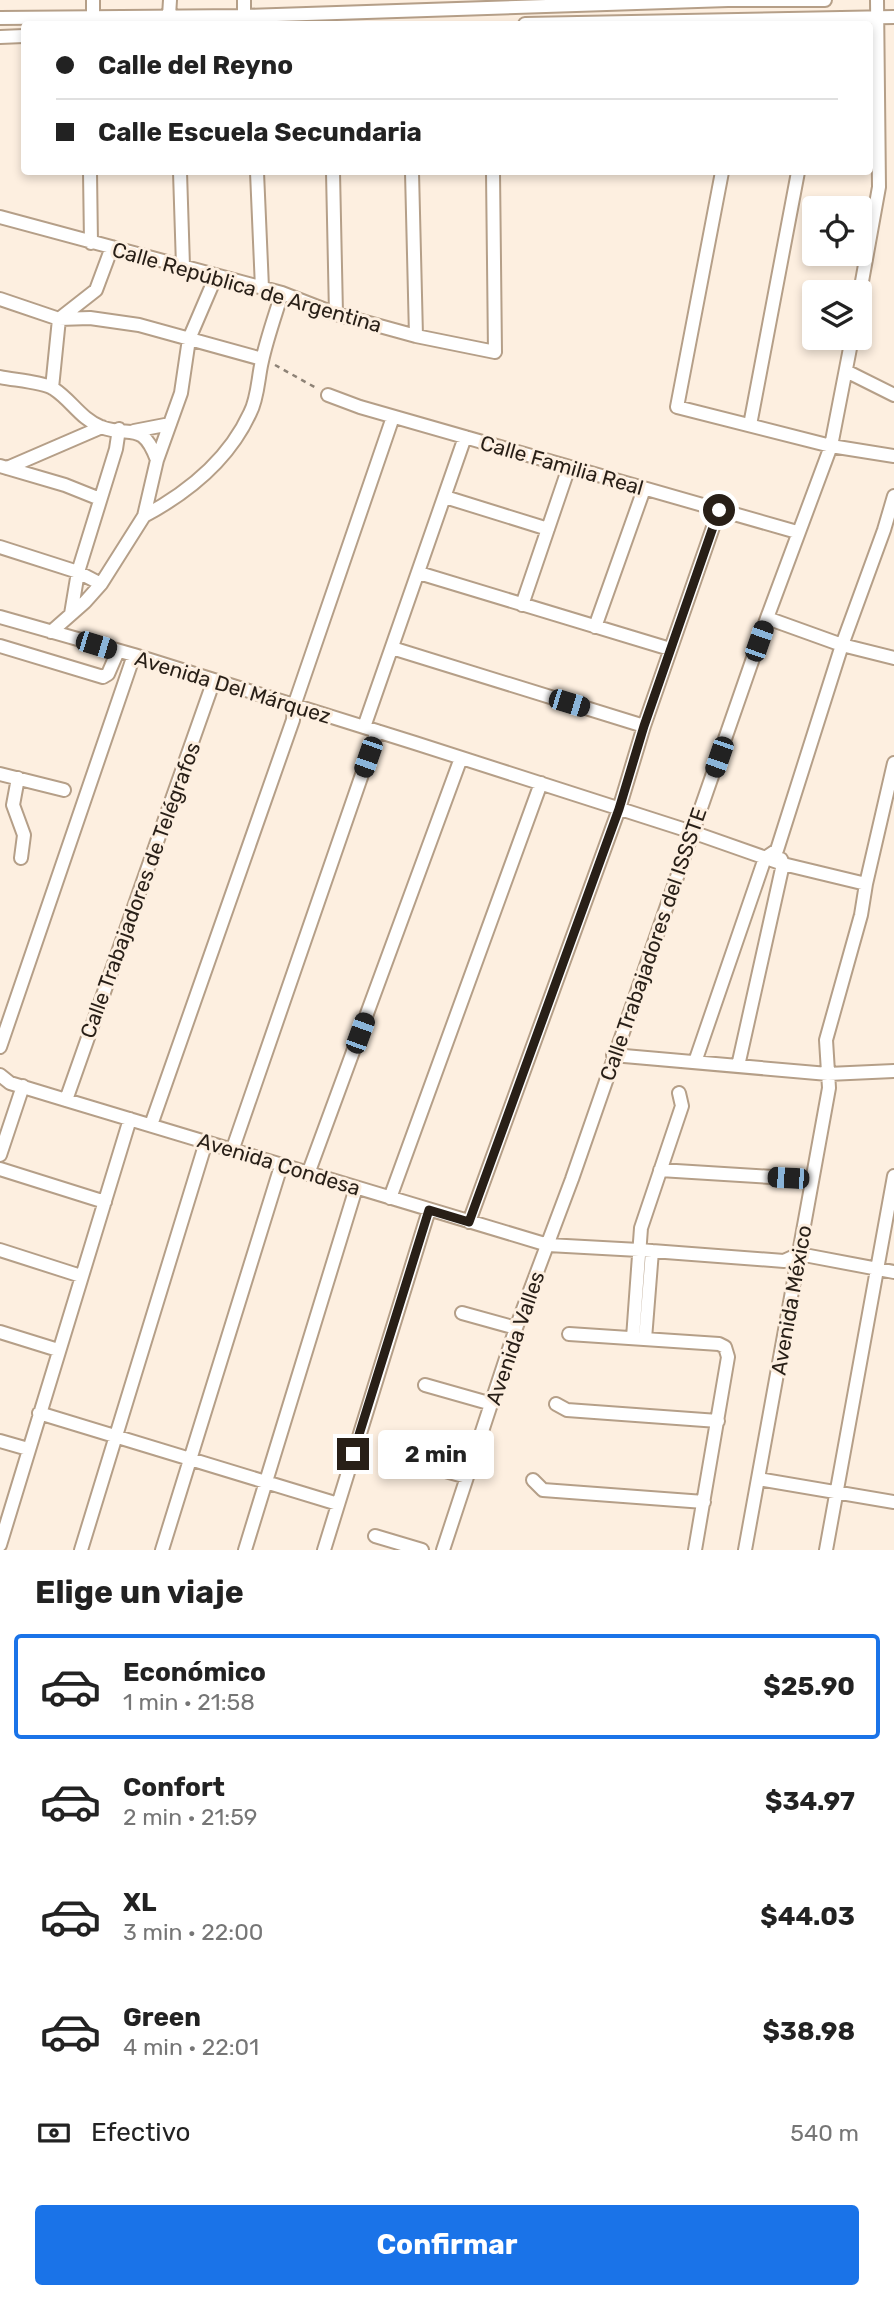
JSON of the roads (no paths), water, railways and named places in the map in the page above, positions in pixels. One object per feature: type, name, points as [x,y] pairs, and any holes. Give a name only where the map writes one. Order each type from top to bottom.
[{"type":"street","points":[[93,0],[93,16]]},
{"type":"street","points":[[169,16],[170,0]]},
{"type":"street","points":[[244,0],[244,16]]},
{"type":"street","points":[[728,0],[728,21]]},
{"type":"street","points":[[0,18],[244,16],[328,6],[825,0]]},
{"type":"street","points":[[862,280],[879,187],[877,0]]},
{"type":"street","points":[[765,21],[894,17]]},
{"type":"street","points":[[0,37],[21,36]]},
{"type":"street","points":[[90,175],[91,243]]},
{"type":"street","points":[[180,175],[183,266]]},
{"type":"street","points":[[257,175],[262,288]]},
{"type":"street","points":[[333,175],[336,314]]},
{"type":"street","points":[[412,175],[415,336]]},
{"type":"street","name":"Calle República de Argentina","points":[[0,217],[282,293],[336,314],[415,336],[495,352],[493,175]]},
{"type":"street","points":[[721,175],[677,407],[831,446],[894,456]]},
{"type":"street","points":[[750,425],[797,175]]},
{"type":"street","points":[[52,388],[59,320],[96,290],[112,247]]},
{"type":"street","points":[[51,632],[101,584],[144,516],[157,460],[181,393],[189,339],[216,276]]},
{"type":"street","points":[[144,516],[175,499],[205,473],[233,440],[251,411],[262,359],[282,293]]},
{"type":"street","points":[[0,299],[59,320],[90,318],[139,325],[262,359]]},
{"type":"street","name":"Calle Trabajadores del ISSSTE","points":[[548,1245],[797,533],[831,446],[850,350]]},
{"type":"street","points":[[846,371],[894,395]]},
{"type":"street","points":[[0,377],[52,388],[75,410],[102,427],[135,431],[170,424]]},
{"type":"street","name":"Calle Familia Real","points":[[328,395],[797,533]]},
{"type":"street","points":[[151,1125],[293,720],[294,706],[393,416]]},
{"type":"street","points":[[4,467],[102,427]]},
{"type":"street","points":[[71,614],[78,572],[116,449],[119,429]]},
{"type":"street","points":[[135,431],[151,445],[157,460]]},
{"type":"street","points":[[232,1151],[370,729],[392,648],[465,437]]},
{"type":"street","points":[[4,467],[65,485],[100,499]]},
{"type":"street","points":[[522,605],[569,467]]},
{"type":"street","points":[[595,627],[644,489]]},
{"type":"street","points":[[695,1062],[765,858],[777,850],[842,645],[894,496]]},
{"type":"street","points":[[445,497],[548,529]]},
{"type":"street","points":[[469,1222],[619,809],[644,726],[719,510]]},
{"type":"street","points":[[0,547],[78,572],[101,584]]},
{"type":"street","points":[[419,573],[670,649]]},
{"type":"street","name":"Avenida Del Márquez","points":[[0,617],[134,655],[370,729],[692,832],[783,864],[866,884]]},
{"type":"street","points":[[767,618],[842,645],[894,658]]},
{"type":"street","points":[[0,646],[103,677],[108,674],[118,651]]},
{"type":"street","points":[[392,648],[644,726]]},
{"type":"street","points":[[0,1047],[134,655]]},
{"type":"street","name":"Calle Trabajadores de Telégrafos","points":[[66,1100],[214,680]]},
{"type":"street","points":[[308,1174],[461,758]]},
{"type":"street","name":"Avenida México","points":[[746,1550],[829,1088],[827,1040],[861,915],[894,767]]},
{"type":"street","points":[[0,774],[64,790]]},
{"type":"street","points":[[18,778],[13,805],[24,835],[21,858]]},
{"type":"street","points":[[390,1198],[541,783]]},
{"type":"street","points":[[738,1066],[783,864],[777,850]]},
{"type":"street","points":[[613,1055],[828,1074],[894,1071]]},
{"type":"street","points":[[0,1155],[8,1082]]},
{"type":"street","name":"Avenida Condesa","points":[[8,1082],[548,1245],[783,1261],[799,1254],[894,1272]]},
{"type":"street","points":[[639,1338],[645,1250],[641,1228],[682,1105],[679,1093]]},
{"type":"street","points":[[0,1545],[3,1523],[130,1119]]},
{"type":"street","points":[[81,1550],[206,1142]]},
{"type":"street","points":[[162,1550],[281,1166]]},
{"type":"street","points":[[0,1169],[105,1202]]},
{"type":"street","points":[[660,1170],[788,1178]]},
{"type":"street","points":[[826,1550],[894,1176]]},
{"type":"street","points":[[245,1550],[356,1188]]},
{"type":"street","points":[[324,1550],[429,1210]]},
{"type":"street","name":"Avenida Valles","points":[[443,1550],[516,1328],[548,1245]]},
{"type":"street","points":[[0,1250],[81,1276]]},
{"type":"street","points":[[462,1313],[516,1328]]},
{"type":"street","points":[[0,1332],[58,1350]]},
{"type":"street","points":[[569,1334],[719,1343],[725,1347],[728,1357],[695,1550]]},
{"type":"street","points":[[425,1385],[492,1404]]},
{"type":"street","points":[[555,1404],[567,1410],[718,1421]]},
{"type":"street","points":[[39,1413],[338,1504]]},
{"type":"street","points":[[0,1441],[28,1449]]},
{"type":"street","points":[[399,1458],[467,1477]]},
{"type":"street","points":[[758,1479],[894,1502]]},
{"type":"street","points":[[533,1480],[543,1490],[704,1502]]},
{"type":"street","points":[[375,1536],[422,1550]]}]
